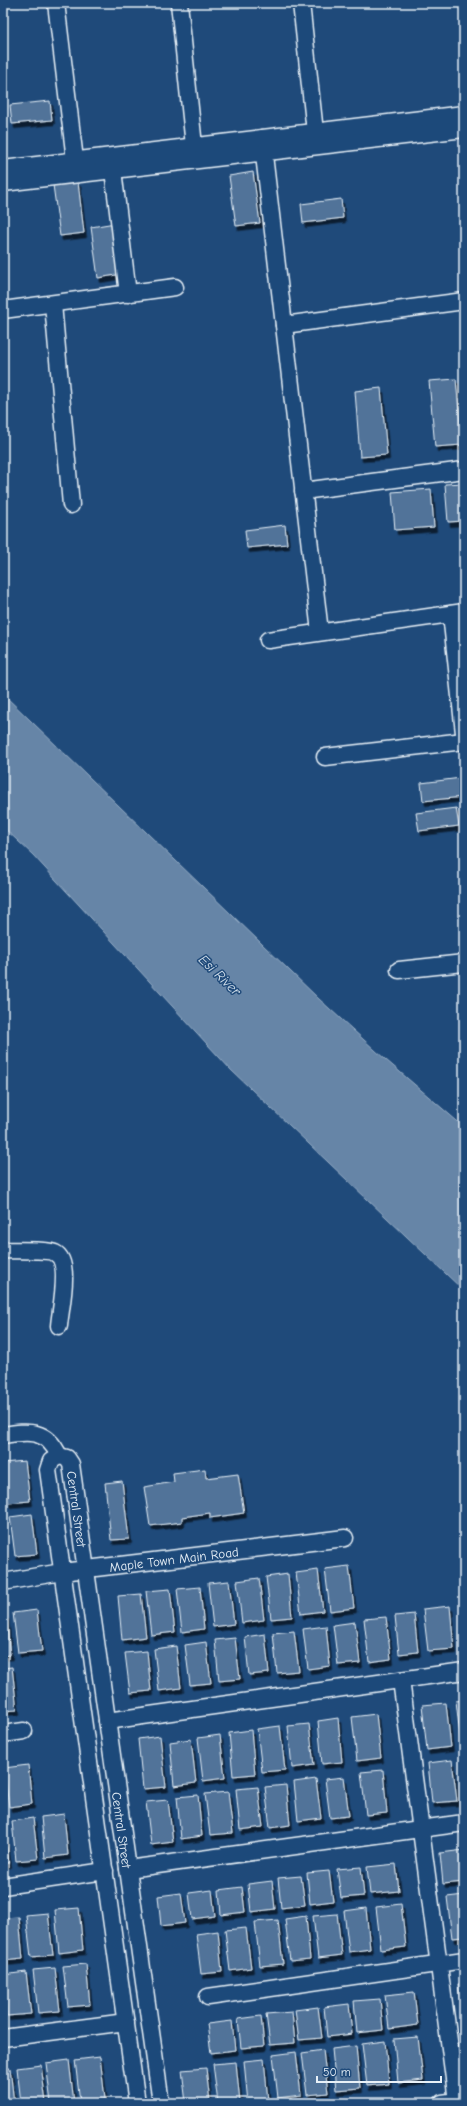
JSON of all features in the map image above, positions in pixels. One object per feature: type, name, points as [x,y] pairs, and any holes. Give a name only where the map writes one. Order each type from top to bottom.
[{"type":"street","points":[[56,3],[75,160]]},
{"type":"street","points":[[179,3],[194,146]]},
{"type":"street","points":[[301,3],[316,132]]},
{"type":"street","points":[[3,183],[113,170],[263,145],[316,132],[464,114]]},
{"type":"street","points":[[3,169],[194,146],[263,145],[464,129]]},
{"type":"street","points":[[263,145],[320,632]]},
{"type":"street","points":[[113,170],[128,294]]},
{"type":"street","points":[[3,310],[175,287]]},
{"type":"street","points":[[284,324],[464,301]]},
{"type":"street","points":[[53,304],[71,505]]},
{"type":"street","points":[[303,490],[464,470]]},
{"type":"street","points":[[268,640],[457,613],[464,733]]},
{"type":"street","points":[[325,757],[464,741]]},
{"type":"street","points":[[398,970],[464,963]]},
{"type":"street","points":[[3,1250],[54,1252],[62,1258],[65,1268],[59,1326]]},
{"type":"street","points":[[3,1435],[22,1432],[41,1434],[54,1444],[59,1456]]},
{"type":"street","name":"Central Street","points":[[137,2103],[48,1470],[51,1461],[59,1456],[67,1458],[71,1464],[161,2103]]},
{"type":"street","name":"Maple Town Main Road","points":[[3,1582],[62,1572],[345,1538]]},
{"type":"street","points":[[107,1721],[464,1671]]},
{"type":"street","points":[[401,1680],[439,1964],[454,2101]]},
{"type":"street","points":[[3,1734],[24,1731]]},
{"type":"street","points":[[95,1807],[119,1804]]},
{"type":"street","points":[[128,1869],[464,1823]]},
{"type":"street","points":[[3,1886],[105,1871]]},
{"type":"street","points":[[115,1941],[137,1937]]},
{"type":"street","points":[[208,1997],[464,1960]]},
{"type":"street","points":[[3,2038],[126,2022]]},
{"type":"water","name":"Esi River","points":[[3,694],[319,999],[386,1060],[464,1127],[464,1291],[231,1070],[33,855],[3,827]]},
{"type":"building","points":[[50,101],[52,120],[12,124],[10,105]]},
{"type":"building","points":[[253,172],[260,223],[236,226],[229,176]]},
{"type":"building","points":[[78,182],[84,233],[60,236],[53,185]]},
{"type":"building","points":[[341,199],[343,218],[303,223],[301,204]]},
{"type":"building","points":[[115,223],[122,274],[98,278],[91,227]]},
{"type":"building","points":[[456,379],[462,445],[435,447],[429,381]]},
{"type":"building","points":[[381,388],[387,455],[360,457],[355,391]]},
{"type":"building","points":[[464,483],[464,521],[448,522],[445,484]]},
{"type":"building","points":[[431,489],[434,527],[395,530],[392,492]]},
{"type":"building","points":[[285,525],[287,544],[247,548],[245,530]]},
{"type":"building","points":[[461,778],[463,797],[423,801],[421,783]]},
{"type":"building","points":[[456,808],[459,826],[419,831],[416,813]]},
{"type":"building","points":[[25,1461],[30,1501],[8,1503],[3,1463]]},
{"type":"building","points":[[205,1469],[206,1478],[238,1474],[244,1513],[210,1518],[210,1513],[182,1517],[182,1522],[150,1526],[144,1487],[174,1482],[173,1473]]},
{"type":"building","points":[[122,1481],[129,1539],[111,1540],[105,1483]]},
{"type":"building","points":[[32,1514],[37,1554],[15,1556],[10,1517]]},
{"type":"building","points":[[3,1529],[6,1558],[3,1559]]},
{"type":"building","points":[[349,1566],[354,1608],[330,1611],[325,1569]]},
{"type":"building","points":[[318,1570],[323,1611],[301,1614],[296,1573]]},
{"type":"building","points":[[288,1574],[292,1617],[271,1619],[266,1577]]},
{"type":"building","points":[[259,1578],[264,1620],[242,1623],[237,1581]]},
{"type":"building","points":[[229,1581],[234,1624],[213,1627],[208,1583]]},
{"type":"building","points":[[200,1587],[204,1629],[182,1632],[177,1589]]},
{"type":"building","points":[[170,1589],[175,1632],[151,1635],[146,1591]]},
{"type":"building","points":[[141,1594],[146,1637],[122,1640],[118,1596]]},
{"type":"building","points":[[450,1606],[454,1649],[428,1651],[423,1609]]},
{"type":"building","points":[[37,1610],[42,1651],[18,1653],[13,1613]]},
{"type":"building","points":[[414,1614],[418,1652],[399,1654],[395,1616]]},
{"type":"building","points":[[3,1615],[6,1615],[10,1655],[3,1656]]},
{"type":"building","points":[[386,1617],[391,1659],[369,1662],[364,1619]]},
{"type":"building","points":[[355,1622],[360,1663],[338,1665],[333,1625]]},
{"type":"building","points":[[326,1626],[330,1666],[308,1669],[303,1629]]},
{"type":"building","points":[[294,1631],[299,1671],[277,1673],[273,1633]]},
{"type":"building","points":[[265,1634],[269,1673],[249,1675],[245,1637]]},
{"type":"building","points":[[235,1638],[240,1679],[219,1681],[215,1640]]},
{"type":"building","points":[[206,1642],[211,1683],[190,1685],[185,1645]]},
{"type":"building","points":[[176,1646],[181,1688],[159,1691],[154,1649]]},
{"type":"building","points":[[147,1651],[151,1691],[130,1693],[125,1653]]},
{"type":"building","points":[[12,1667],[17,1710],[3,1711],[3,1668]]},
{"type":"building","points":[[464,1700],[464,1744],[461,1744],[456,1701]]},
{"type":"building","points":[[446,1703],[451,1747],[427,1750],[422,1705]]},
{"type":"building","points":[[376,1714],[381,1758],[357,1761],[352,1717]]},
{"type":"building","points":[[338,1718],[342,1762],[322,1764],[318,1721]]},
{"type":"building","points":[[309,1724],[314,1765],[292,1768],[288,1726]]},
{"type":"building","points":[[280,1726],[285,1770],[262,1772],[257,1729]]},
{"type":"building","points":[[251,1730],[255,1774],[233,1776],[229,1733]]},
{"type":"building","points":[[220,1735],[225,1778],[203,1781],[198,1738]]},
{"type":"building","points":[[160,1736],[166,1787],[143,1789],[138,1739]]},
{"type":"building","points":[[191,1739],[196,1783],[174,1786],[170,1742]]},
{"type":"building","points":[[452,1760],[457,1801],[432,1803],[428,1763]]},
{"type":"building","points":[[28,1765],[32,1804],[9,1807],[4,1768]]},
{"type":"building","points":[[383,1770],[387,1813],[366,1815],[361,1772]]},
{"type":"building","points":[[344,1777],[349,1816],[330,1818],[325,1779]]},
{"type":"building","points":[[316,1779],[321,1818],[298,1821],[294,1782]]},
{"type":"building","points":[[286,1785],[290,1825],[270,1828],[265,1787]]},
{"type":"building","points":[[258,1787],[263,1827],[240,1830],[236,1789]]},
{"type":"building","points":[[228,1792],[233,1833],[210,1835],[205,1794]]},
{"type":"building","points":[[198,1795],[202,1836],[181,1839],[177,1797]]},
{"type":"building","points":[[168,1800],[173,1842],[151,1845],[146,1802]]},
{"type":"building","points":[[64,1814],[68,1855],[45,1858],[41,1817]]},
{"type":"building","points":[[33,1818],[38,1859],[16,1861],[12,1821]]},
{"type":"building","points":[[3,1823],[9,1863],[3,1863]]},
{"type":"building","points":[[464,1850],[464,1882],[443,1884],[440,1853]]},
{"type":"building","points":[[396,1864],[399,1891],[370,1894],[367,1867]]},
{"type":"building","points":[[361,1867],[364,1896],[341,1898],[337,1869]]},
{"type":"building","points":[[329,1871],[333,1901],[310,1904],[307,1873]]},
{"type":"building","points":[[301,1876],[305,1905],[281,1908],[278,1878]]},
{"type":"building","points":[[272,1881],[275,1909],[251,1912],[248,1884]]},
{"type":"building","points":[[242,1887],[245,1912],[221,1915],[219,1890]]},
{"type":"building","points":[[212,1890],[215,1916],[192,1919],[189,1893]]},
{"type":"building","points":[[181,1893],[185,1923],[161,1926],[158,1896]]},
{"type":"building","points":[[464,1895],[464,1937],[452,1938],[447,1897]]},
{"type":"building","points":[[401,1904],[406,1947],[381,1950],[376,1907]]},
{"type":"building","points":[[79,1908],[83,1950],[59,1953],[55,1910]]},
{"type":"building","points":[[366,1908],[370,1949],[349,1952],[344,1911]]},
{"type":"building","points":[[48,1913],[53,1955],[31,1957],[26,1915]]},
{"type":"building","points":[[337,1914],[342,1955],[318,1958],[313,1916]]},
{"type":"building","points":[[306,1916],[310,1959],[290,1961],[285,1919]]},
{"type":"building","points":[[19,1917],[23,1959],[3,1961],[3,1918]]},
{"type":"building","points":[[278,1920],[283,1964],[260,1966],[255,1922]]},
{"type":"building","points":[[246,1928],[251,1968],[230,1971],[225,1930]]},
{"type":"building","points":[[218,1931],[222,1972],[201,1974],[196,1934]]},
{"type":"building","points":[[86,1964],[90,2005],[68,2007],[63,1966]]},
{"type":"building","points":[[55,1968],[60,2011],[38,2013],[33,1970]]},
{"type":"building","points":[[26,1972],[31,2014],[7,2016],[3,1975]]},
{"type":"building","points":[[458,1984],[464,1984],[464,2020],[462,2020]]},
{"type":"building","points":[[414,1992],[418,2025],[389,2029],[385,1995]]},
{"type":"building","points":[[380,1999],[383,2030],[357,2033],[354,2001]]},
{"type":"building","points":[[349,2004],[352,2034],[327,2037],[324,2007]]},
{"type":"building","points":[[318,2007],[322,2038],[299,2040],[295,2010]]},
{"type":"building","points":[[292,2012],[295,2043],[270,2045],[266,2014]]},
{"type":"building","points":[[261,2016],[264,2046],[241,2048],[238,2019]]},
{"type":"building","points":[[232,2021],[235,2050],[211,2053],[207,2024]]},
{"type":"building","points":[[418,2037],[423,2080],[398,2083],[394,2039]]},
{"type":"building","points":[[385,2041],[389,2084],[367,2086],[362,2044]]},
{"type":"building","points":[[356,2046],[360,2088],[336,2090],[332,2049]]},
{"type":"building","points":[[323,2050],[328,2093],[307,2095],[302,2053]]},
{"type":"building","points":[[296,2052],[301,2095],[278,2098],[273,2055]]},
{"type":"building","points":[[100,2057],[105,2099],[80,2102],[75,2060]]},
{"type":"building","points":[[264,2059],[268,2101],[248,2103],[244,2061]]},
{"type":"building","points":[[69,2060],[74,2103],[51,2103],[46,2063]]},
{"type":"building","points":[[236,2062],[240,2103],[218,2103],[213,2064]]},
{"type":"building","points":[[41,2065],[46,2103],[21,2103],[17,2068]]},
{"type":"building","points":[[10,2068],[14,2103],[3,2103],[3,2069]]},
{"type":"building","points":[[206,2068],[210,2103],[186,2103],[182,2070]]}]
